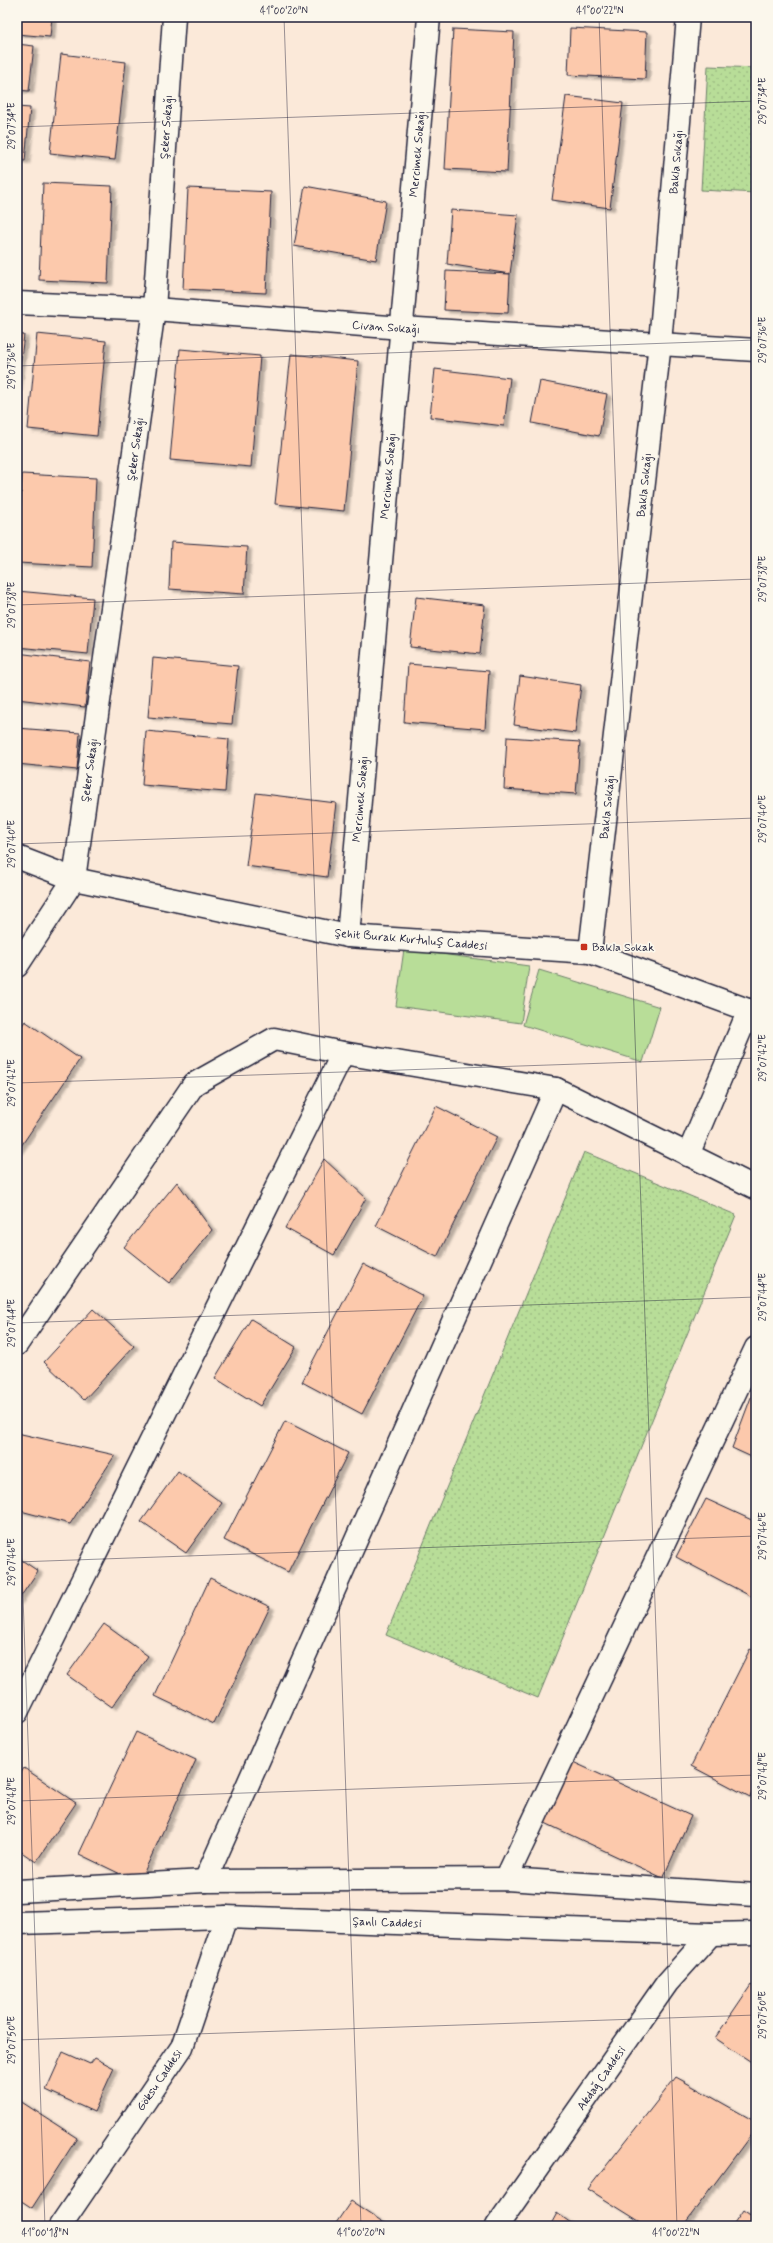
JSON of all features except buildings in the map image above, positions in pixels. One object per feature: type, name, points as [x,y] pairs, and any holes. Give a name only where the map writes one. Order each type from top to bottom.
[{"type":"street","name":"Şeker Sokağı","points":[[74,879],[154,310],[174,17]]},
{"type":"street","name":"Mercimek Sokağı","points":[[348,936],[429,17]]},
{"type":"street","name":"Bakla Sokağı","points":[[590,952],[660,343],[688,17]]},
{"type":"street","name":"Civan Sokağı","points":[[17,303],[154,310],[402,328],[756,350]]},
{"type":"street","name":"Şehit Burak Kurtuluş Caddesi","points":[[17,857],[74,879],[348,936],[590,952],[752,1011]]},
{"type":"street","points":[[17,966],[74,879]]},
{"type":"street","points":[[688,1155],[736,1041],[752,1011]]},
{"type":"street","points":[[17,1344],[194,1084],[274,1039],[343,1053],[556,1089],[756,1188]]},
{"type":"street","points":[[17,1712],[343,1053]]},
{"type":"street","points":[[205,1881],[556,1089]]},
{"type":"street","points":[[506,1879],[756,1348]]},
{"type":"street","points":[[17,1891],[205,1881],[506,1879],[756,1895]]},
{"type":"street","name":"Şanlı Caddesi","points":[[17,1923],[226,1917],[711,1934],[756,1933]]},
{"type":"street","name":"Göksu Caddesi","points":[[60,2226],[182,2047],[226,1917]]},
{"type":"street","name":"Akdağ Caddesi","points":[[497,2226],[667,1983],[711,1934]]},
{"type":"green space","points":[[708,66],[756,68],[756,193],[701,190]]},
{"type":"green space","points":[[404,949],[529,966],[521,1023],[396,1006]]},
{"type":"green space","points":[[539,970],[660,1007],[643,1062],[523,1025]]},
{"type":"green space","points":[[584,1152],[736,1215],[538,1698],[386,1635]]},
{"type":"place","name":"Bakla Sokak","points":[[584,947]]}]
